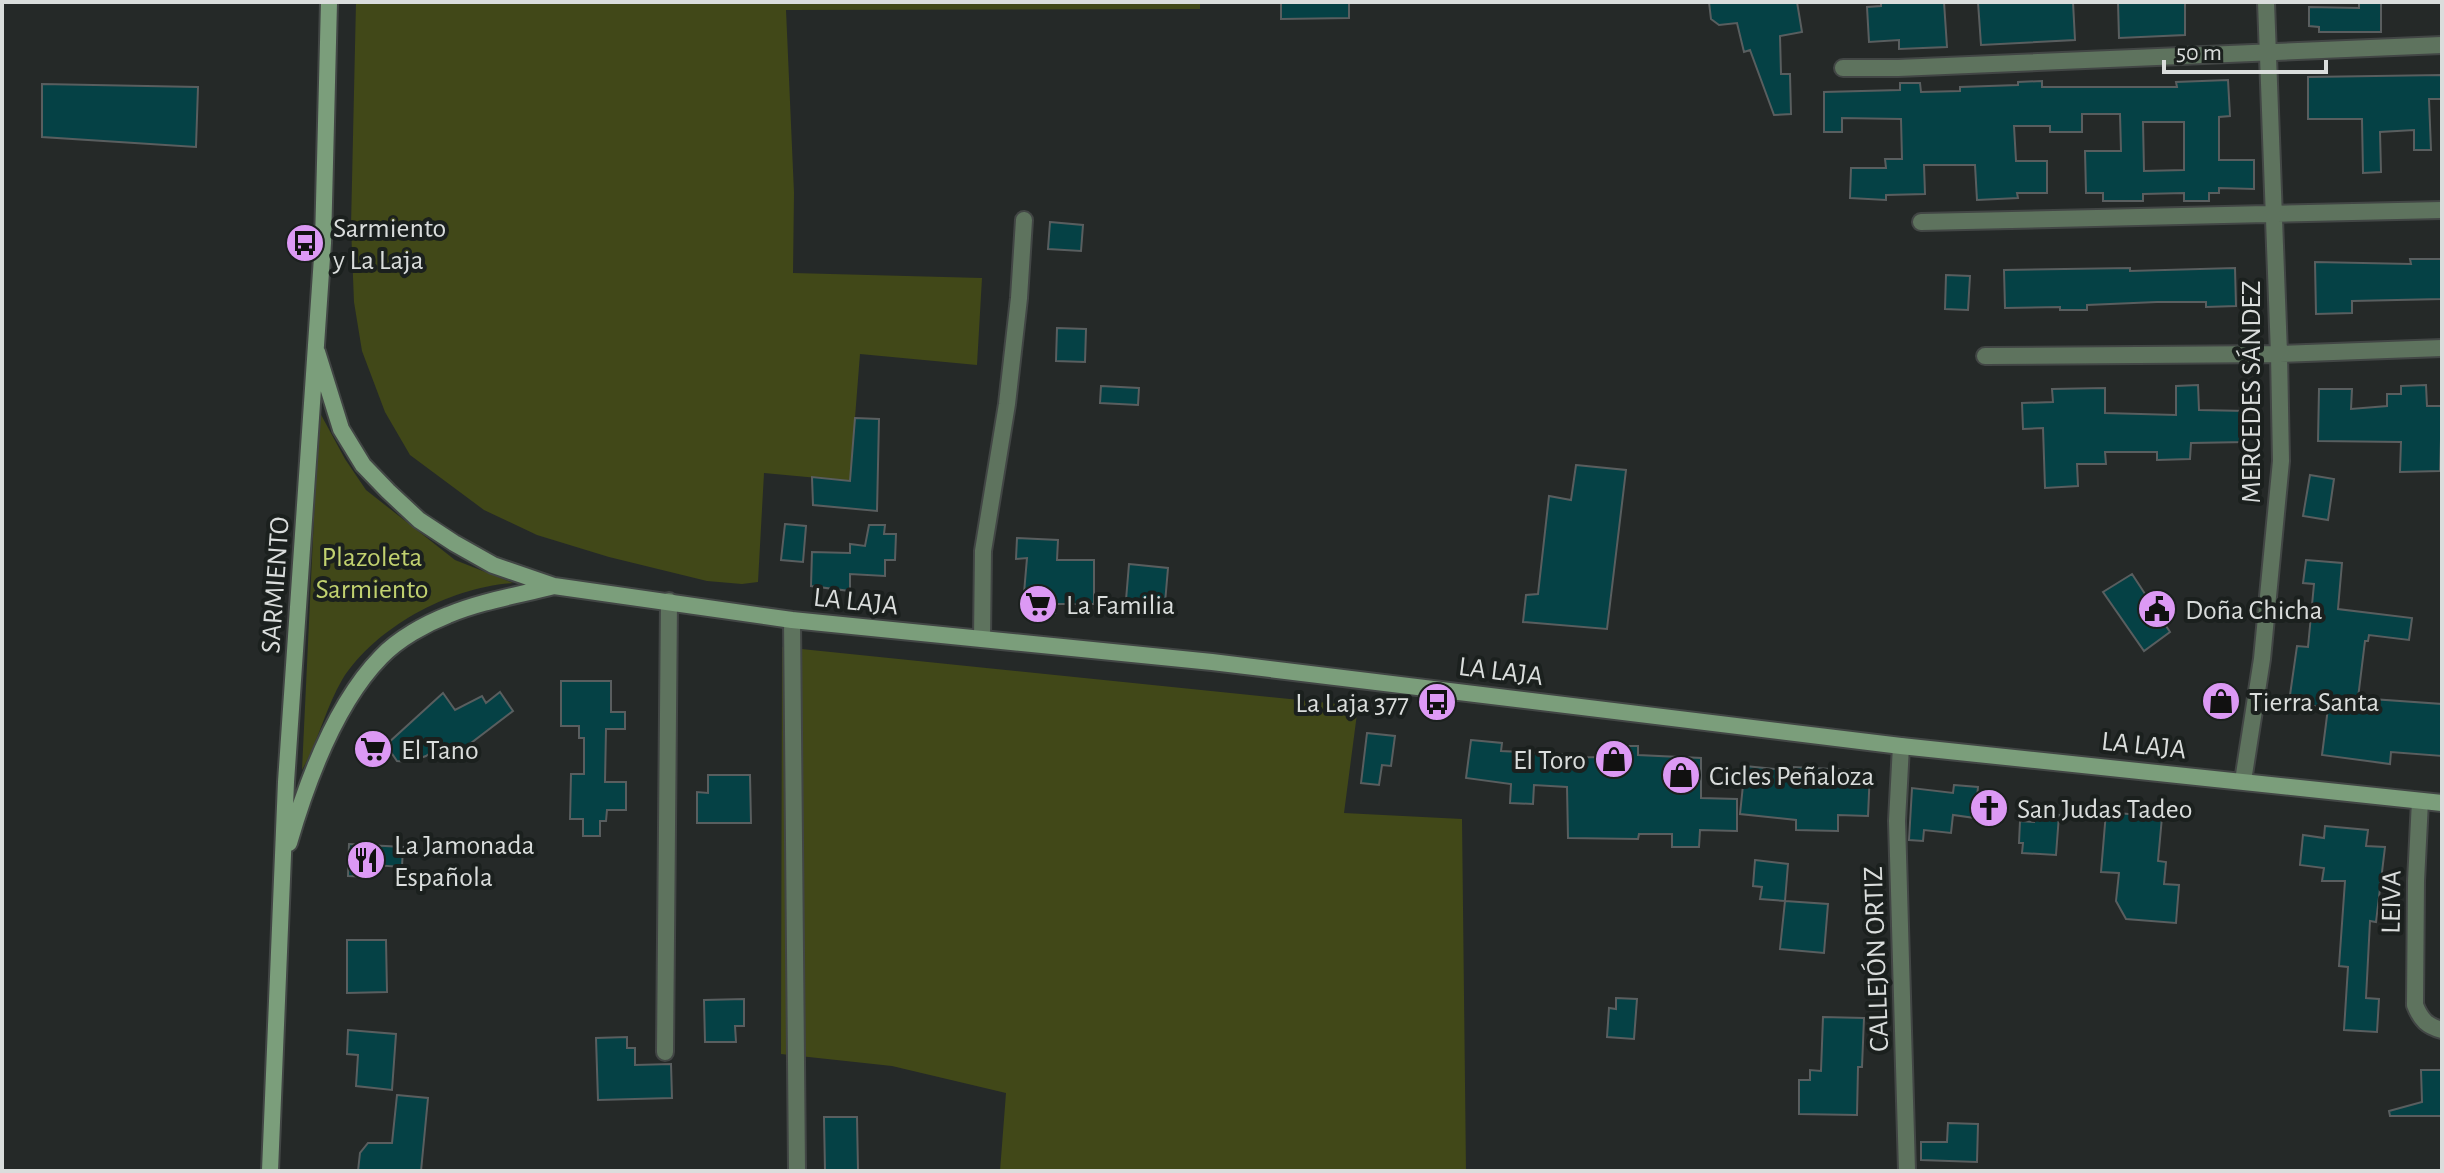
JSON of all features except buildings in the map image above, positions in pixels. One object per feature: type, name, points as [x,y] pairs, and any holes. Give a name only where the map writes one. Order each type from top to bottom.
[{"type":"main road","name":"SARMIENTO","points":[[270,1171],[287,766],[323,243],[329,2]]},
{"type":"main road","name":"LA LAJA","points":[[317,352],[341,429],[363,465],[388,491],[419,520],[454,543],[493,565],[554,586],[792,620],[1446,689],[1901,746],[2442,803]]},
{"type":"main road","name":"LA LAJA","points":[[283,866],[304,792],[334,727],[358,686],[381,657],[416,631],[449,614],[554,586]]},
{"type":"street","name":"MERCEDES SÁNDEZ","points":[[2243,781],[2262,659],[2281,461],[2266,2]]},
{"type":"street","points":[[1843,68],[2442,45]]},
{"type":"street","points":[[1921,222],[2442,210]]},
{"type":"street","points":[[982,639],[983,551],[1007,404],[1024,220]]},
{"type":"street","points":[[1985,356],[2279,354],[2442,348]]},
{"type":"street","points":[[665,1052],[666,644],[669,601]]},
{"type":"street","points":[[792,620],[797,1171]]},
{"type":"street","name":"CALLEJÓN ORTIZ","points":[[1901,746],[1897,821],[1907,1171]]},
{"type":"street","name":"LEIVA","points":[[2420,801],[2415,1005],[2428,1026],[2442,1030]]},
{"type":"green space","points":[[356,2],[1200,2],[1200,9],[786,10],[794,193],[793,273],[982,278],[977,365],[860,354],[850,481],[764,473],[758,582],[742,584],[707,581],[609,557],[537,535],[484,510],[410,455],[385,412],[362,351],[354,302],[351,226]]},
{"type":"green space","name":"Plazoleta Sarmiento","points":[[319,411],[366,490],[455,560],[513,583],[465,592],[441,601],[417,613],[374,643],[342,680],[302,770]]},
{"type":"green space","points":[[782,647],[1358,706],[1344,813],[1462,819],[1466,1171],[1000,1171],[1006,1093],[892,1066],[781,1054]]},
{"type":"place","name":"Sarmiento y La Laja","points":[[305,243]]},
{"type":"place","name":"La Familia","points":[[1038,604]]},
{"type":"place","name":"Doña Chicha","points":[[2157,609]]},
{"type":"place","name":"Tierra Santa","points":[[2221,701]]},
{"type":"place","name":"La Laja 377","points":[[1437,702]]},
{"type":"place","name":"El Tano","points":[[373,749]]},
{"type":"place","name":"El Toro","points":[[1614,759]]},
{"type":"place","name":"Cicles Peñaloza","points":[[1681,775]]},
{"type":"place","name":"San Judas Tadeo","points":[[1989,808]]},
{"type":"place","name":"La Jamonada Española","points":[[366,860]]}]
